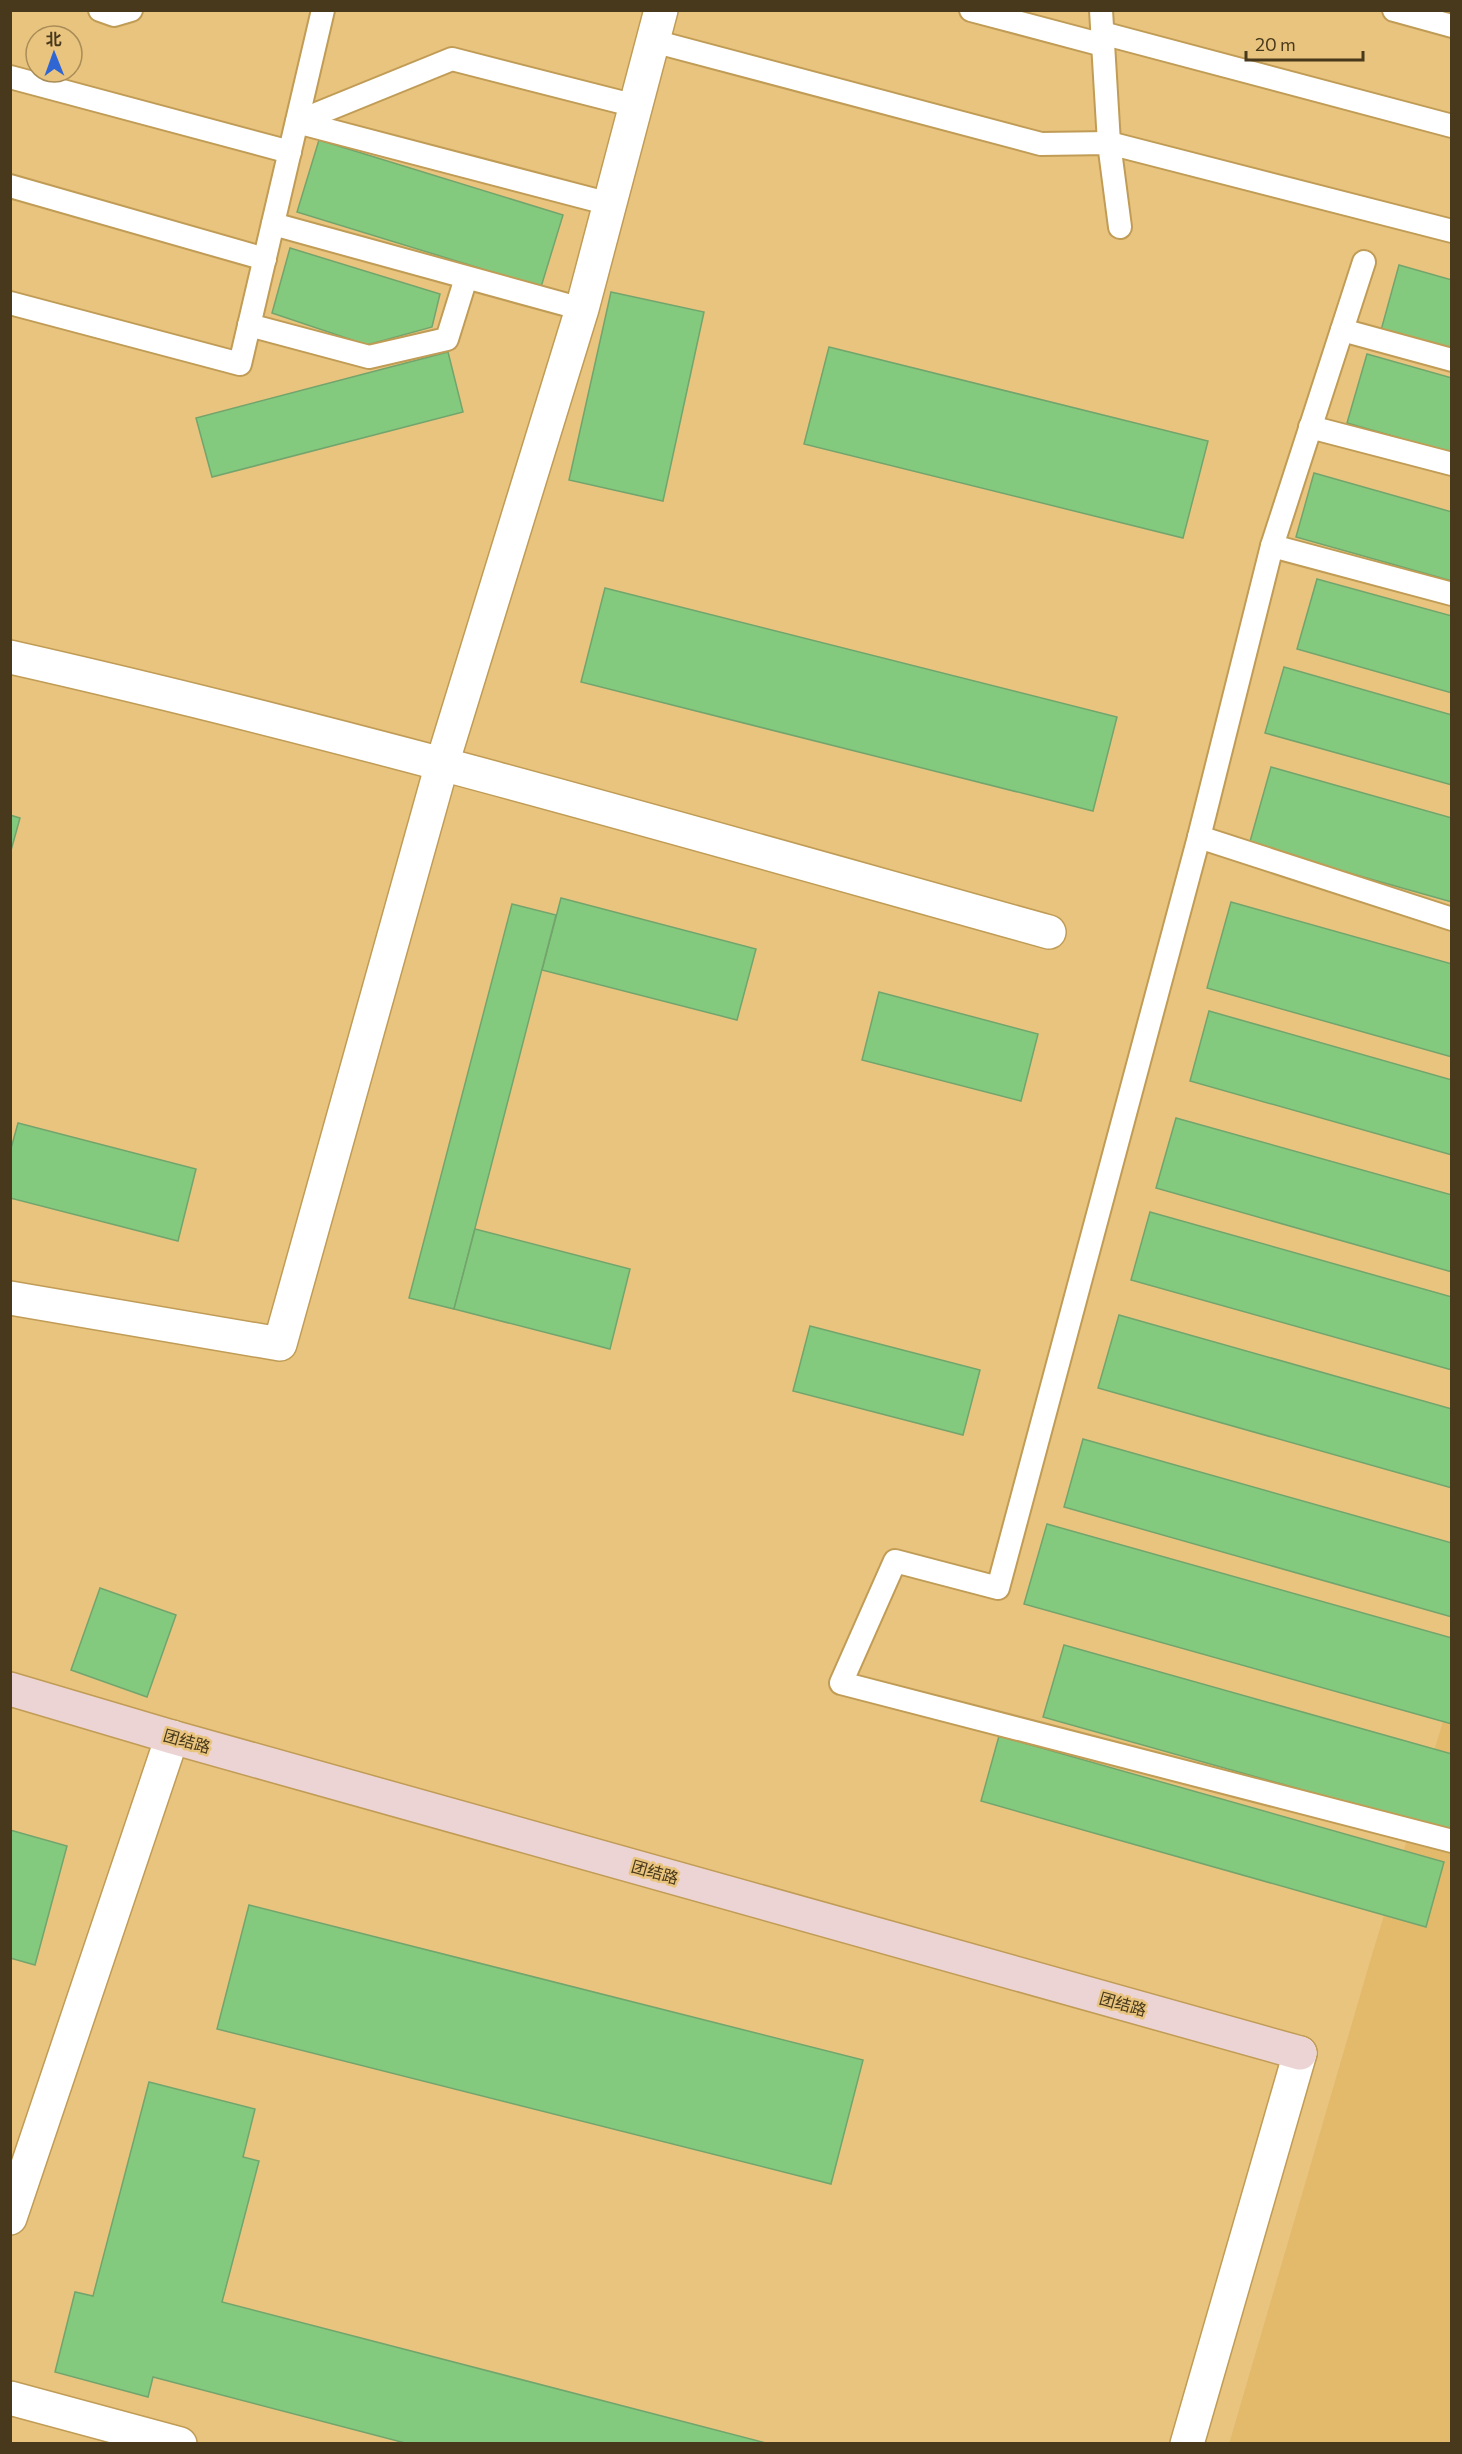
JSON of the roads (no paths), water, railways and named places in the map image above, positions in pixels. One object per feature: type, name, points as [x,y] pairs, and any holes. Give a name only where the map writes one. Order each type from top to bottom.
[{"type":"street","points":[[10,1298],[280,1344],[442,764],[582,309],[661,10]]},
{"type":"street","points":[[10,657],[442,764],[1049,932]]},
{"type":"street","name":"团结路","points":[[10,1689],[172,1737],[1300,2053],[1187,2444]]},
{"type":"street","points":[[10,2218],[172,1737]]},
{"type":"street","points":[[10,2398],[180,2444]]},
{"type":"lane","points":[[100,10],[114,15],[131,10]]},
{"type":"lane","points":[[10,303],[240,364],[323,10]]},
{"type":"lane","points":[[971,10],[1102,39],[1452,126]]},
{"type":"lane","points":[[1101,10],[1109,143],[1120,227]]},
{"type":"lane","points":[[1394,10],[1452,26]]},
{"type":"lane","points":[[653,42],[1041,144],[1109,143],[1452,231]]},
{"type":"lane","points":[[297,122],[452,59],[636,106]]},
{"type":"lane","points":[[10,77],[290,152]]},
{"type":"lane","points":[[297,122],[610,204]]},
{"type":"lane","points":[[10,186],[265,259]]},
{"type":"lane","points":[[273,224],[582,309]]},
{"type":"lane","points":[[1364,262],[1272,546],[1199,837],[998,1588],[895,1562],[841,1683],[1452,1841]]},
{"type":"lane","points":[[249,325],[369,357],[447,339],[466,278]]},
{"type":"lane","points":[[1342,330],[1452,360]]},
{"type":"lane","points":[[1310,427],[1452,464]]},
{"type":"lane","points":[[1272,546],[1452,594]]},
{"type":"lane","points":[[1199,837],[1452,919]]}]
